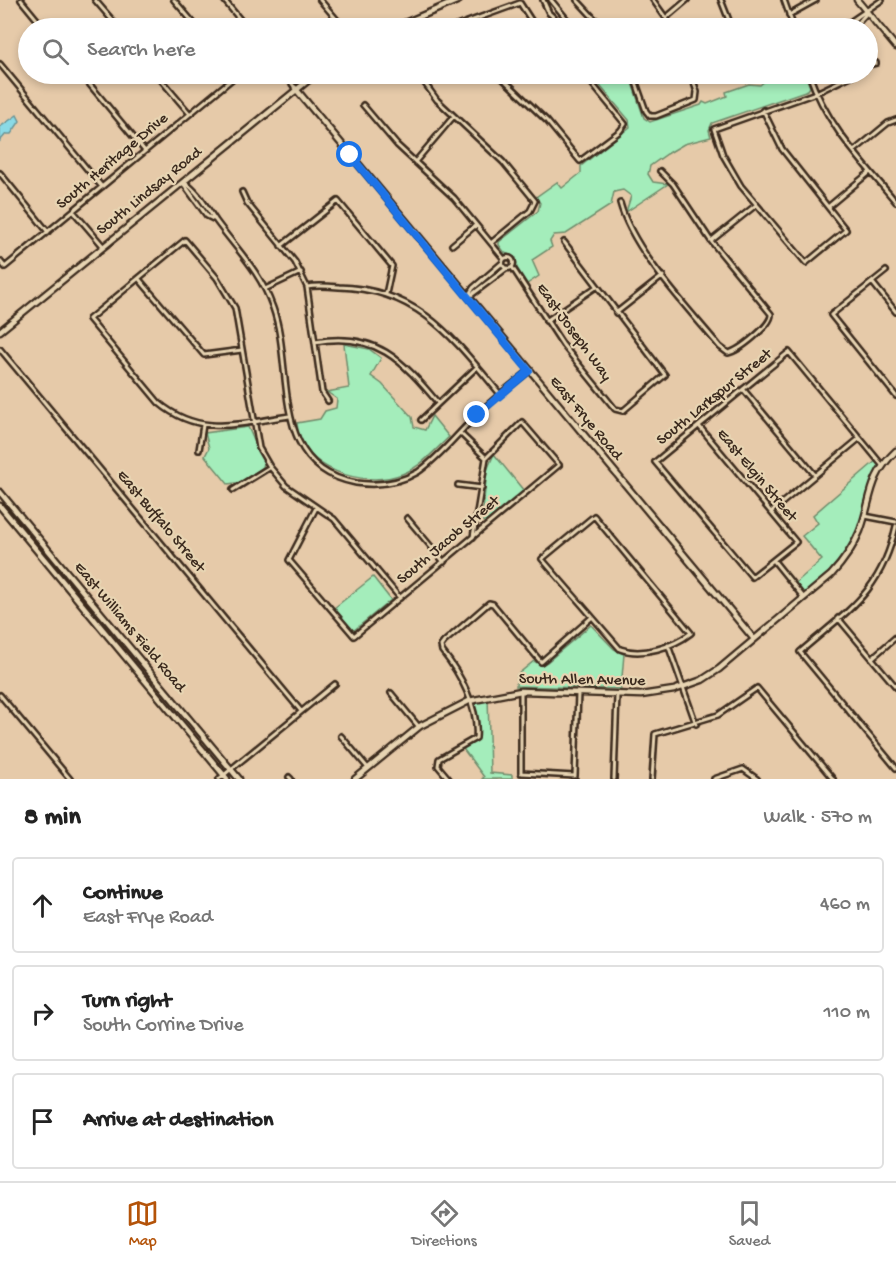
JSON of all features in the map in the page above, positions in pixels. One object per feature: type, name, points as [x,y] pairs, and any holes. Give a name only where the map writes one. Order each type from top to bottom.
[{"type":"street","points":[[21,0],[36,18]]},
{"type":"street","points":[[95,0],[110,18]]},
{"type":"street","points":[[174,0],[189,18]]},
{"type":"street","points":[[224,0],[239,18]]},
{"type":"street","points":[[320,0],[335,18]]},
{"type":"street","points":[[417,18],[459,0]]},
{"type":"street","points":[[543,0],[549,13],[554,18]]},
{"type":"street","points":[[551,0],[566,18]]},
{"type":"street","points":[[578,0],[594,18]]},
{"type":"street","points":[[653,0],[666,17],[687,0]]},
{"type":"street","points":[[721,0],[728,18]]},
{"type":"street","points":[[784,0],[790,18]]},
{"type":"street","points":[[789,15],[816,0]]},
{"type":"street","points":[[857,0],[872,18]]},
{"type":"street","points":[[857,18],[882,0]]},
{"type":"street","points":[[479,18],[520,3],[530,18]]},
{"type":"street","points":[[864,18],[867,12]]},
{"type":"street","points":[[878,25],[896,47]]},
{"type":"street","points":[[0,64],[102,187]]},
{"type":"street","points":[[89,84],[145,151]]},
{"type":"street","points":[[164,84],[190,114]]},
{"type":"street","name":"South Heritage Drive","points":[[0,261],[5,267],[224,84]]},
{"type":"street","name":"East Frye Road","points":[[292,84],[754,639]]},
{"type":"street","name":"South Lindsay Road","points":[[0,331],[301,84]]},
{"type":"street","points":[[424,84],[429,92],[503,162],[532,196],[535,206],[491,243]]},
{"type":"street","points":[[509,84],[548,121],[580,161],[620,131],[625,124],[592,84]]},
{"type":"street","points":[[637,84],[650,116],[656,116],[696,100],[697,92],[694,84]]},
{"type":"street","points":[[813,84],[833,127],[896,202]]},
{"type":"street","points":[[763,110],[782,148],[846,230],[806,263],[756,205],[730,169],[714,129],[763,110],[816,93],[834,84]]},
{"type":"street","name":"East Joseph Way","points":[[363,105],[397,145],[449,193],[491,243],[507,268]]},
{"type":"street","points":[[415,162],[454,116]]},
{"type":"street","points":[[854,151],[888,123],[896,120]]},
{"type":"street","points":[[620,203],[624,218],[663,276],[720,347],[728,353],[736,350],[768,324],[771,314],[711,241],[673,184],[660,171]]},
{"type":"street","points":[[828,207],[871,172]]},
{"type":"street","points":[[0,173],[48,232]]},
{"type":"street","points":[[182,181],[186,190],[207,216],[215,220],[248,258],[265,288],[277,326],[289,416],[303,450],[331,474],[349,481],[370,485],[394,483],[418,471],[500,394],[529,371]]},
{"type":"street","points":[[242,192],[247,203],[301,272],[307,287],[322,392],[328,401]]},
{"type":"street","points":[[281,246],[338,201],[392,266],[386,294]]},
{"type":"street","points":[[711,241],[756,205]]},
{"type":"street","points":[[74,211],[103,246]]},
{"type":"street","points":[[452,245],[476,225]]},
{"type":"street","points":[[289,416],[254,421],[220,426],[203,425],[173,415],[159,403],[89,319],[185,240],[217,278],[235,308],[254,421],[259,448],[286,486],[334,519],[399,598]]},
{"type":"street","points":[[564,242],[616,313],[663,276]]},
{"type":"street","name":"East Joseph Way","points":[[503,261],[513,260],[512,267],[546,321],[619,411],[626,410],[665,375],[616,313]]},
{"type":"street","points":[[468,296],[473,288],[503,261]]},
{"type":"street","points":[[468,296],[476,294],[507,268],[512,267]]},
{"type":"street","points":[[886,271],[831,315],[896,396]]},
{"type":"street","points":[[265,288],[301,272]]},
{"type":"street","points":[[139,279],[204,355],[242,350]]},
{"type":"street","points":[[872,282],[896,312]]},
{"type":"street","points":[[546,321],[596,286]]},
{"type":"street","points":[[307,287],[356,287],[402,300],[440,325],[500,394]]},
{"type":"street","points":[[315,342],[336,339],[352,340],[383,350],[411,371],[438,403]]},
{"type":"street","name":"East Buffalo Street","points":[[0,349],[301,711]]},
{"type":"street","name":"South Larkspur Street","points":[[774,561],[752,577],[655,462],[789,352],[860,438]]},
{"type":"street","points":[[421,420],[477,367]]},
{"type":"street","points":[[743,389],[815,475]]},
{"type":"street","name":"South Jacob Street","points":[[316,508],[289,560],[354,636],[559,465],[522,422],[486,458]]},
{"type":"street","points":[[199,450],[203,425]]},
{"type":"street","name":"East Elgin Street","points":[[699,426],[796,542],[774,561]]},
{"type":"street","points":[[460,433],[486,458],[473,537]]},
{"type":"street","points":[[771,512],[860,438],[882,465]]},
{"type":"street","name":"South Allen Avenue","points":[[355,779],[418,727],[469,701],[521,692],[641,695],[684,687],[712,674],[804,598],[843,561],[861,529],[872,483],[882,465],[896,451]]},
{"type":"street","points":[[233,490],[270,466]]},
{"type":"street","points":[[458,485],[482,488]]},
{"type":"street","name":"East Williams Field Road","points":[[0,492],[239,779]]},
{"type":"street","name":"East Williams Field Road","points":[[0,506],[226,777]]},
{"type":"street","points":[[594,516],[691,633],[668,645],[638,653],[620,649],[591,618],[542,559],[594,516]]},
{"type":"street","points":[[864,516],[896,522]]},
{"type":"street","points":[[407,518],[444,562]]},
{"type":"street","points":[[896,526],[891,550],[883,570],[864,596],[800,652],[896,768]]},
{"type":"street","points":[[774,561],[804,598]]},
{"type":"street","points":[[448,779],[438,766],[439,759],[476,738],[477,729],[461,679],[441,646],[489,603],[493,604],[541,662],[591,618]]},
{"type":"street","points":[[838,618],[896,687]]},
{"type":"street","points":[[872,658],[896,637]]},
{"type":"street","points":[[668,645],[696,724]]},
{"type":"street","points":[[219,779],[226,777],[231,769],[335,684]]},
{"type":"street","points":[[652,779],[655,734],[696,724],[718,715],[757,688],[833,779]]},
{"type":"street","points":[[521,692],[520,773],[575,776],[578,693]]},
{"type":"street","points":[[391,693],[418,727]]},
{"type":"street","points":[[0,694],[70,779]]},
{"type":"street","points":[[614,779],[617,695]]},
{"type":"street","points":[[341,736],[368,768]]},
{"type":"street","points":[[714,779],[743,769],[757,779]]},
{"type":"green space","points":[[598,84],[632,84],[644,118],[650,122],[701,105],[703,102],[707,104],[727,96],[726,92],[749,84],[809,84],[810,87],[808,90],[712,123],[709,130],[711,137],[684,144],[667,154],[650,166],[648,174],[653,182],[668,184],[626,212],[631,196],[623,190],[614,192],[611,205],[566,234],[554,235],[550,241],[552,247],[532,260],[539,276],[527,284],[517,268],[516,258],[505,253],[499,242],[538,211],[540,203],[536,197],[557,182],[562,188],[581,173],[581,166],[630,127],[629,120]]},
{"type":"green space","points":[[344,344],[369,349],[381,358],[371,376],[382,384],[412,417],[414,427],[425,430],[432,416],[449,437],[409,471],[387,478],[353,477],[321,463],[309,452],[301,439],[297,423],[320,419],[325,411],[336,408],[337,399],[327,392],[349,388]]},
{"type":"green space","points":[[248,427],[264,463],[263,467],[242,482],[228,484],[205,456],[209,448],[205,433]]},
{"type":"green space","points":[[494,454],[524,491],[485,523],[482,520],[487,470]]},
{"type":"green space","points":[[878,459],[882,465],[874,481],[863,522],[855,541],[836,567],[804,598],[793,585],[822,560],[802,536],[818,523],[813,515]]},
{"type":"green space","points":[[373,577],[391,600],[353,631],[334,608]]},
{"type":"green space","points":[[591,625],[614,649],[624,654],[621,689],[516,686],[517,675],[534,661],[541,665],[547,662]]},
{"type":"green space","points":[[488,696],[490,773],[512,775],[512,779],[482,779],[484,777],[461,746],[476,738],[477,729],[469,701]]},
{"type":"water","points":[[17,115],[20,121],[11,134],[6,134],[0,141],[0,127]]},
{"type":"route","points":[[350,155],[529,371],[477,415]]}]
